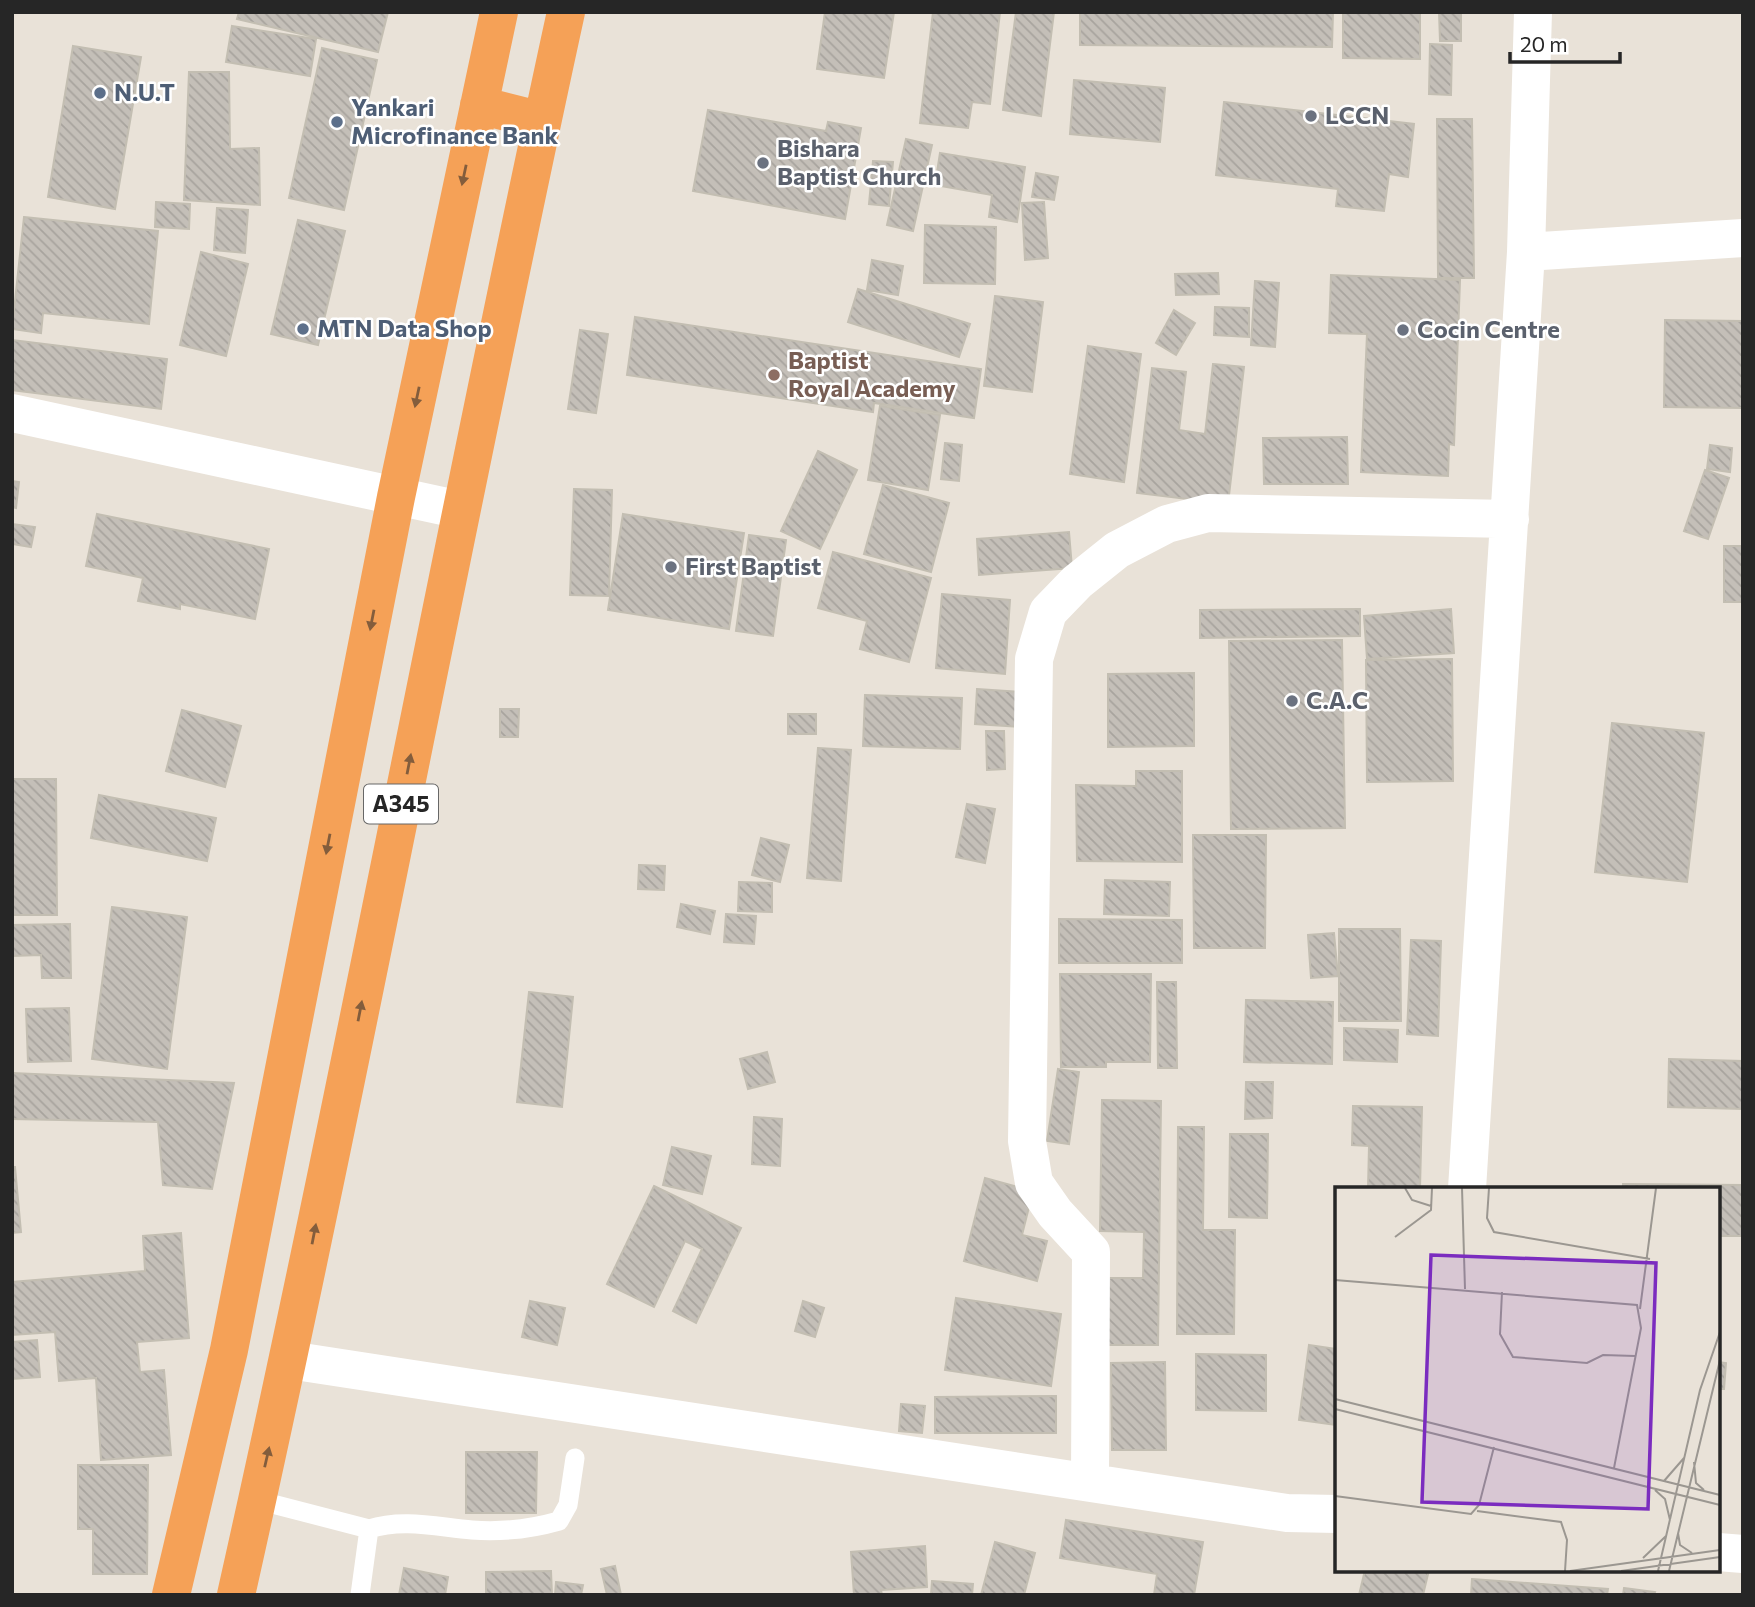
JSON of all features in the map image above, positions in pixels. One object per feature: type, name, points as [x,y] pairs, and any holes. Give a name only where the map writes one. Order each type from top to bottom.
[{"type":"highway","name":"A345","points":[[170,1593],[229,1350],[396,497],[499,12]]},
{"type":"highway","name":"A345","points":[[236,1595],[289,1360],[461,510],[566,12]]},
{"type":"highway","points":[[479,105],[542,121]]},
{"type":"street","points":[[1467,1187],[1526,253],[1533,12]]},
{"type":"street","points":[[1526,253],[1743,238]]},
{"type":"street","points":[[12,413],[461,510]]},
{"type":"street","points":[[1090,1482],[1091,1252],[1055,1213],[1034,1183],[1027,1142],[1034,659],[1048,611],[1077,582],[1117,550],[1167,524],[1208,513],[1510,519]]},
{"type":"street","points":[[289,1360],[1287,1513],[1335,1514]]},
{"type":"street","points":[[1720,1552],[1743,1554]]},
{"type":"lane","points":[[257,1500],[369,1529],[386,1524],[475,1530],[535,1528],[559,1521],[568,1505],[575,1458]]},
{"type":"lane","points":[[360,1595],[369,1529]]},
{"type":"building","points":[[239,12],[388,12],[378,52],[237,19]]},
{"type":"building","points":[[825,12],[894,12],[884,78],[817,69]]},
{"type":"building","points":[[933,12],[1000,12],[990,104],[972,102],[968,128],[920,123]]},
{"type":"building","points":[[1016,12],[1054,12],[1041,116],[1003,110]]},
{"type":"building","points":[[1080,12],[1333,12],[1332,47],[1080,45]]},
{"type":"building","points":[[1343,12],[1420,12],[1420,59],[1343,58]]},
{"type":"building","points":[[1439,12],[1461,12],[1461,41],[1440,41]]},
{"type":"building","points":[[232,26],[316,39],[310,76],[226,62]]},
{"type":"building","points":[[1430,44],[1452,45],[1451,95],[1429,94]]},
{"type":"building","points":[[73,46],[141,57],[115,209],[48,197]]},
{"type":"building","points":[[322,48],[377,60],[344,210],[289,198]]},
{"type":"building","points":[[189,72],[229,72],[230,149],[259,148],[260,205],[184,200]]},
{"type":"building","points":[[1074,80],[1165,88],[1160,142],[1070,134]]},
{"type":"building","points":[[1224,102],[1414,124],[1408,177],[1389,174],[1384,211],[1336,206],[1338,189],[1216,175]]},
{"type":"building","points":[[708,110],[826,131],[828,122],[861,128],[845,219],[693,191]]},
{"type":"building","points":[[1437,119],[1472,119],[1474,278],[1438,278]]},
{"type":"building","points":[[906,139],[932,145],[913,231],[887,225]]},
{"type":"building","points":[[940,153],[1025,167],[1017,222],[989,217],[992,195],[935,185]]},
{"type":"building","points":[[873,161],[893,162],[889,206],[869,204]]},
{"type":"building","points":[[1036,173],[1058,177],[1054,200],[1032,197]]},
{"type":"building","points":[[156,202],[190,204],[189,229],[155,227]]},
{"type":"building","points":[[1044,202],[1048,258],[1025,260],[1022,203]]},
{"type":"building","points":[[217,208],[248,210],[245,253],[214,250]]},
{"type":"building","points":[[24,217],[158,231],[149,324],[43,313],[41,333],[12,329]]},
{"type":"building","points":[[298,220],[345,231],[318,345],[271,334]]},
{"type":"building","points":[[925,225],[996,227],[995,284],[924,283]]},
{"type":"building","points":[[201,252],[248,264],[226,356],[180,345]]},
{"type":"building","points":[[872,260],[903,266],[898,295],[867,290]]},
{"type":"building","points":[[1218,273],[1219,294],[1176,295],[1175,274]]},
{"type":"building","points":[[1331,275],[1460,280],[1454,445],[1449,444],[1448,476],[1361,472],[1367,334],[1329,333]]},
{"type":"building","points":[[1255,281],[1279,283],[1275,347],[1251,345]]},
{"type":"building","points":[[858,289],[970,324],[959,357],[848,322]]},
{"type":"building","points":[[995,296],[1043,302],[1032,392],[984,386]]},
{"type":"building","points":[[1215,307],[1249,308],[1249,337],[1214,335]]},
{"type":"building","points":[[1174,310],[1195,323],[1176,355],[1156,343]]},
{"type":"building","points":[[635,317],[981,369],[974,418],[874,403],[873,412],[627,375]]},
{"type":"building","points":[[1665,320],[1743,321],[1743,408],[1664,407]]},
{"type":"building","points":[[580,330],[608,334],[596,413],[568,409]]},
{"type":"building","points":[[12,340],[167,359],[161,409],[12,390]]},
{"type":"building","points":[[1088,346],[1141,354],[1124,482],[1070,474]]},
{"type":"building","points":[[1213,364],[1244,367],[1228,504],[1137,493],[1152,368],[1186,372],[1179,430],[1205,434]]},
{"type":"building","points":[[880,406],[940,415],[928,490],[868,480]]},
{"type":"building","points":[[1347,437],[1348,484],[1264,484],[1263,438]]},
{"type":"building","points":[[945,443],[962,445],[959,481],[941,479]]},
{"type":"building","points":[[1710,445],[1732,448],[1730,472],[1707,469]]},
{"type":"building","points":[[818,451],[857,470],[820,549],[781,531]]},
{"type":"building","points":[[1705,470],[1729,478],[1708,539],[1684,531]]},
{"type":"building","points":[[12,481],[19,482],[16,508],[12,507]]},
{"type":"building","points":[[883,485],[949,503],[931,572],[864,554]]},
{"type":"building","points":[[574,489],[612,490],[609,596],[570,595]]},
{"type":"building","points":[[97,514],[269,549],[255,619],[180,604],[180,609],[138,601],[143,578],[86,566]]},
{"type":"building","points":[[623,514],[744,533],[729,629],[608,610]]},
{"type":"building","points":[[12,524],[35,527],[31,547],[12,544]]},
{"type":"building","points":[[1069,532],[1072,568],[979,575],[977,539]]},
{"type":"building","points":[[749,535],[786,540],[773,636],[736,631]]},
{"type":"building","points":[[1724,546],[1743,546],[1743,602],[1724,602]]},
{"type":"building","points":[[833,552],[931,578],[909,662],[860,649],[867,621],[818,608]]},
{"type":"building","points":[[942,594],[1010,600],[1005,674],[936,668]]},
{"type":"building","points":[[1360,609],[1360,636],[1200,638],[1200,610]]},
{"type":"building","points":[[1451,609],[1454,653],[1367,659],[1364,616]]},
{"type":"building","points":[[1342,640],[1345,828],[1231,829],[1229,641]]},
{"type":"building","points":[[1452,659],[1453,781],[1367,782],[1366,660]]},
{"type":"building","points":[[1194,673],[1194,746],[1108,747],[1108,674]]},
{"type":"building","points":[[977,689],[1022,692],[1020,727],[975,724]]},
{"type":"building","points":[[865,695],[962,698],[960,749],[863,746]]},
{"type":"building","points":[[500,709],[519,709],[518,737],[500,737]]},
{"type":"building","points":[[182,710],[241,726],[225,787],[166,771]]},
{"type":"building","points":[[788,714],[816,714],[816,734],[788,734]]},
{"type":"building","points":[[1612,723],[1704,733],[1687,882],[1595,872]]},
{"type":"building","points":[[986,731],[1004,731],[1005,769],[987,770]]},
{"type":"building","points":[[818,748],[851,750],[841,881],[807,878]]},
{"type":"building","points":[[1136,771],[1182,771],[1182,862],[1077,861],[1076,785],[1136,786]]},
{"type":"building","points":[[12,779],[56,779],[57,915],[12,915]]},
{"type":"building","points":[[99,795],[216,818],[207,861],[91,838]]},
{"type":"building","points":[[967,804],[995,809],[985,863],[956,857]]},
{"type":"building","points":[[1193,835],[1266,835],[1265,948],[1194,948]]},
{"type":"building","points":[[761,838],[789,845],[780,882],[752,875]]},
{"type":"building","points":[[639,865],[665,866],[664,890],[638,889]]},
{"type":"building","points":[[1105,880],[1170,882],[1169,916],[1104,914]]},
{"type":"building","points":[[739,882],[772,883],[772,912],[738,911]]},
{"type":"building","points":[[681,904],[715,911],[710,934],[677,927]]},
{"type":"building","points":[[112,907],[187,917],[167,1069],[92,1059]]},
{"type":"building","points":[[726,914],[756,916],[754,944],[724,942]]},
{"type":"building","points":[[1059,919],[1182,920],[1182,963],[1059,963]]},
{"type":"building","points":[[70,924],[71,978],[42,978],[41,955],[12,956],[12,925]]},
{"type":"building","points":[[1339,929],[1400,929],[1401,1021],[1339,1021]]},
{"type":"building","points":[[1334,933],[1338,976],[1311,978],[1308,935]]},
{"type":"building","points":[[1411,940],[1441,941],[1438,1036],[1407,1034]]},
{"type":"building","points":[[1060,974],[1151,974],[1150,1062],[1106,1062],[1106,1067],[1061,1067]]},
{"type":"building","points":[[1157,982],[1176,982],[1177,1068],[1158,1068]]},
{"type":"building","points":[[529,992],[573,997],[562,1107],[517,1102]]},
{"type":"building","points":[[1246,1000],[1333,1002],[1332,1064],[1244,1062]]},
{"type":"building","points":[[69,1008],[71,1061],[28,1062],[26,1009]]},
{"type":"building","points":[[1344,1028],[1398,1030],[1397,1062],[1344,1060]]},
{"type":"building","points":[[767,1052],[775,1082],[748,1089],[740,1059]]},
{"type":"building","points":[[1669,1059],[1743,1061],[1743,1109],[1668,1107]]},
{"type":"building","points":[[1058,1069],[1079,1072],[1069,1144],[1047,1141]]},
{"type":"building","points":[[12,1073],[234,1083],[212,1189],[163,1185],[158,1122],[12,1119]]},
{"type":"building","points":[[1246,1082],[1273,1082],[1272,1118],[1245,1119]]},
{"type":"building","points":[[1102,1100],[1161,1101],[1158,1345],[1107,1345],[1107,1278],[1143,1278],[1144,1232],[1100,1231]]},
{"type":"building","points":[[1353,1106],[1422,1107],[1420,1187],[1368,1187],[1369,1146],[1352,1145]]},
{"type":"building","points":[[754,1117],[782,1119],[780,1166],[752,1164]]},
{"type":"building","points":[[1178,1127],[1204,1127],[1203,1230],[1235,1230],[1234,1334],[1177,1334]]},
{"type":"building","points":[[1230,1134],[1268,1134],[1267,1218],[1229,1217]]},
{"type":"building","points":[[672,1147],[711,1156],[702,1194],[663,1185]]},
{"type":"building","points":[[12,1167],[15,1167],[21,1232],[12,1233]]},
{"type":"building","points":[[985,1178],[1033,1191],[1022,1235],[1047,1241],[1037,1281],[964,1261]]},
{"type":"building","points":[[1623,1184],[1743,1185],[1743,1236],[1720,1236],[1720,1187],[1623,1187]]},
{"type":"building","points":[[654,1186],[741,1228],[696,1323],[673,1311],[702,1249],[685,1241],[654,1307],[607,1284]]},
{"type":"building","points":[[181,1233],[189,1338],[137,1342],[140,1372],[164,1370],[171,1455],[101,1460],[96,1378],[59,1381],[55,1332],[12,1335],[12,1282],[145,1271],[143,1236]]},
{"type":"building","points":[[956,1298],[1061,1314],[1051,1386],[945,1370]]},
{"type":"building","points":[[530,1301],[565,1308],[557,1345],[522,1337]]},
{"type":"building","points":[[803,1301],[824,1308],[815,1337],[795,1331]]},
{"type":"building","points":[[37,1340],[40,1377],[12,1379],[12,1342]]},
{"type":"building","points":[[1309,1345],[1335,1349],[1335,1425],[1299,1420]]},
{"type":"building","points":[[1196,1354],[1266,1355],[1266,1411],[1196,1410]]},
{"type":"building","points":[[1165,1362],[1166,1450],[1112,1450],[1111,1363]]},
{"type":"building","points":[[1720,1362],[1726,1363],[1724,1389],[1720,1389]]},
{"type":"building","points":[[1056,1396],[1056,1433],[935,1433],[935,1397]]},
{"type":"building","points":[[901,1404],[925,1406],[922,1433],[899,1431]]},
{"type":"building","points":[[466,1452],[537,1452],[536,1513],[466,1513]]},
{"type":"building","points":[[78,1465],[148,1465],[147,1574],[93,1574],[93,1529],[78,1529]]},
{"type":"building","points":[[1066,1520],[1203,1542],[1194,1595],[1154,1595],[1157,1574],[1060,1558]]},
{"type":"building","points":[[995,1542],[1035,1553],[1024,1595],[981,1595]]},
{"type":"building","points":[[925,1546],[927,1587],[881,1590],[882,1595],[854,1595],[851,1552]]},
{"type":"building","points":[[615,1566],[621,1595],[607,1595],[601,1569]]},
{"type":"building","points":[[404,1568],[448,1577],[445,1595],[399,1595]]},
{"type":"building","points":[[551,1571],[552,1595],[486,1595],[486,1572]]},
{"type":"building","points":[[1365,1572],[1429,1572],[1423,1595],[1359,1595]]},
{"type":"building","points":[[1472,1579],[1608,1589],[1607,1595],[1471,1595]]},
{"type":"building","points":[[932,1581],[973,1584],[972,1595],[931,1595]]},
{"type":"building","points":[[556,1582],[583,1585],[581,1595],[555,1595]]},
{"type":"building","points":[[1624,1588],[1655,1592],[1654,1595],[1623,1595]]},
{"type":"place","name":"N.U.T","points":[[100,93]]},
{"type":"place","name":"LCCN","points":[[1311,116]]},
{"type":"place","name":"Yankari Microfinance Bank","points":[[337,122]]},
{"type":"place","name":"Bishara Baptist Church","points":[[763,163]]},
{"type":"place","name":"MTN Data Shop","points":[[303,329]]},
{"type":"place","name":"Cocin Centre","points":[[1403,330]]},
{"type":"place","name":"Baptist Royal Academy","points":[[774,375]]},
{"type":"place","name":"First Baptist","points":[[671,567]]},
{"type":"place","name":"C.A.C","points":[[1292,701]]}]
